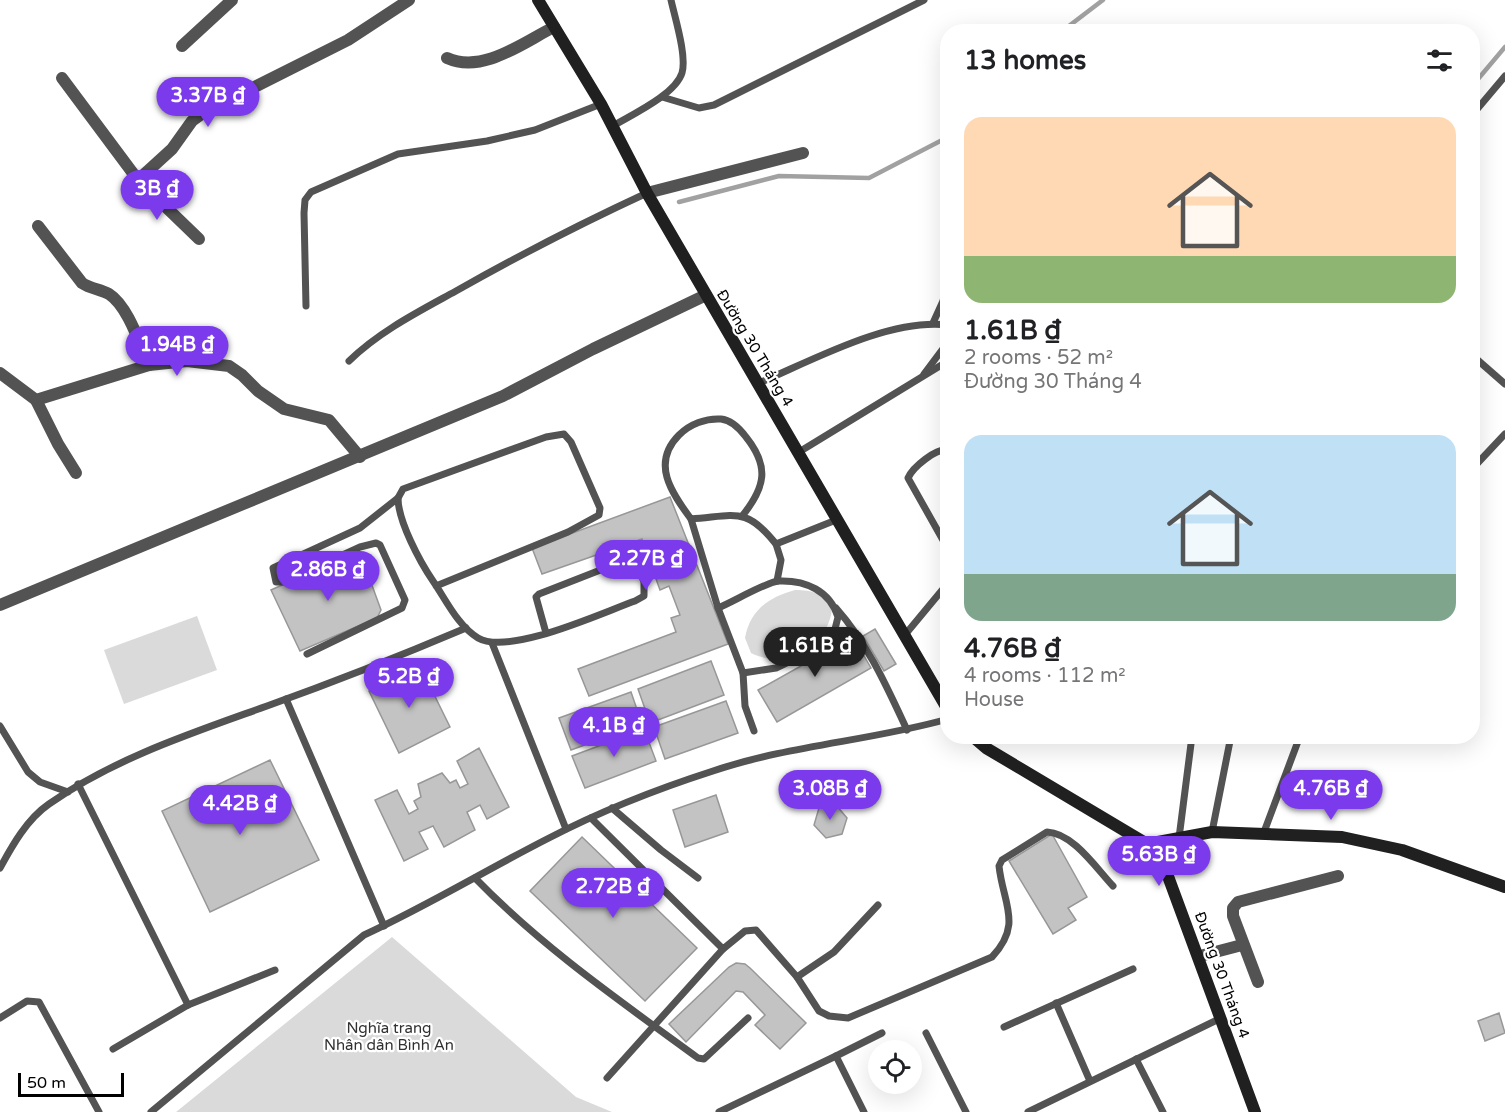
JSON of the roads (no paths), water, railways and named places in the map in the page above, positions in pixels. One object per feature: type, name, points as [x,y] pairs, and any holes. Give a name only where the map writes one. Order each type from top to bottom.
[{"type":"street","points":[[182,46],[232,0]]},
{"type":"street","points":[[138,180],[172,149],[192,122],[203,113],[348,40],[409,0]]},
{"type":"street","name":"Đường 30 Tháng 4","points":[[537,0],[601,104],[647,193],[799,452],[836,520],[940,694]]},
{"type":"street","points":[[447,58],[456,62],[477,63],[554,27]]},
{"type":"street","points":[[62,78],[138,180],[199,239]]},
{"type":"street","points":[[647,193],[803,153]]},
{"type":"street","points":[[38,226],[82,283],[91,289],[108,293],[117,301],[131,323],[149,365]]},
{"type":"street","points":[[0,605],[503,396],[593,349],[706,295]]},
{"type":"street","points":[[36,400],[149,365],[187,361],[230,366],[258,391],[284,409],[329,420],[360,457]]},
{"type":"street","points":[[0,373],[36,400],[76,473]]},
{"type":"street","name":"Đường 30 Tháng 4","points":[[981,744],[1147,844],[1162,860],[1200,956],[1256,1112]]},
{"type":"street","points":[[1147,844],[1212,832],[1264,832],[1342,837],[1402,850],[1505,887]]},
{"type":"street","points":[[1258,982],[1242,945],[1233,916],[1233,908],[1238,902],[1338,876]]},
{"type":"street","points":[[1200,956],[1242,945]]},
{"type":"lane","points":[[613,126],[662,97],[678,81],[683,62],[671,0]]},
{"type":"lane","points":[[662,97],[699,108],[714,105],[924,0]]},
{"type":"lane","points":[[1480,106],[1505,76]]},
{"type":"lane","points":[[306,306],[304,213],[305,200],[311,192],[399,154],[487,141],[535,130],[601,104]]},
{"type":"lane","points":[[349,361],[370,341],[519,255],[647,193]]},
{"type":"lane","points":[[933,323],[940,309]]},
{"type":"lane","points":[[759,383],[879,334],[933,323],[940,324]]},
{"type":"lane","points":[[920,378],[940,352]]},
{"type":"lane","points":[[1480,362],[1505,384]]},
{"type":"lane","points":[[799,452],[940,366]]},
{"type":"lane","points":[[743,515],[758,496],[762,479],[760,459],[737,426],[723,419],[703,421],[685,429],[670,445],[664,464],[671,488],[691,519],[718,608],[743,673],[745,706],[754,731]]},
{"type":"lane","points":[[307,654],[402,608],[405,600],[380,545],[376,543],[360,546],[284,582],[276,582],[273,568],[360,528],[398,498],[403,489],[558,433],[564,434],[571,442],[600,508],[599,515],[568,532],[436,586]]},
{"type":"lane","points":[[1480,461],[1505,434]]},
{"type":"lane","points":[[940,451],[911,471],[909,478],[940,534]]},
{"type":"lane","points":[[398,498],[422,564],[436,586],[466,628],[479,638],[492,643],[526,640],[546,633],[644,596],[644,582],[637,562],[626,560],[539,594],[536,597],[536,603],[546,633]]},
{"type":"lane","points":[[691,519],[743,515],[763,528],[776,544],[782,560],[777,581]]},
{"type":"lane","points":[[776,544],[836,520]]},
{"type":"lane","points":[[718,608],[777,581],[814,586],[828,596],[855,629],[907,730]]},
{"type":"lane","points":[[904,636],[940,593]]},
{"type":"lane","points":[[743,673],[776,668],[804,654],[835,629],[838,617],[835,606]]},
{"type":"lane","points":[[0,868],[11,847],[47,805],[78,784],[138,753],[362,672],[466,628]]},
{"type":"lane","points":[[492,643],[566,829]]},
{"type":"lane","points":[[286,699],[384,926]]},
{"type":"lane","points":[[151,1112],[363,935],[566,829],[612,808],[712,771],[772,753],[907,730],[940,721]]},
{"type":"lane","points":[[0,726],[28,772],[40,782],[68,792]]},
{"type":"lane","points":[[1179,838],[1191,744]]},
{"type":"lane","points":[[1212,832],[1230,744]]},
{"type":"lane","points":[[1264,832],[1297,744]]},
{"type":"lane","points":[[78,784],[188,1005]]},
{"type":"lane","points":[[612,808],[698,878]]},
{"type":"lane","points":[[591,818],[723,949]]},
{"type":"lane","points":[[608,1078],[723,949],[745,931],[756,930],[797,977],[819,1011],[829,1016],[848,1018],[992,957],[1002,946],[1011,923],[999,866],[1002,860],[1047,832],[1055,832],[1068,839],[1113,886]]},
{"type":"lane","points":[[475,878],[513,917],[613,998],[701,1059],[748,1017]]},
{"type":"lane","points":[[797,977],[834,952],[878,905]]},
{"type":"lane","points":[[1004,1027],[1133,969]]},
{"type":"lane","points":[[113,1049],[188,1005],[275,970]]},
{"type":"lane","points":[[0,1018],[27,1002],[39,1002],[99,1112]]},
{"type":"lane","points":[[1056,1003],[1090,1081]]},
{"type":"lane","points":[[1028,1112],[1221,1018]]},
{"type":"lane","points":[[719,1112],[882,1033]]},
{"type":"lane","points":[[926,1033],[966,1112]]},
{"type":"lane","points":[[836,1056],[864,1112]]},
{"type":"lane","points":[[1136,1059],[1163,1112]]},
{"type":"waterway","points":[[1072,24],[1103,0]]},
{"type":"waterway","points":[[1480,77],[1505,47]]},
{"type":"waterway","points":[[679,202],[779,176],[869,178],[940,141]]},
{"type":"park label","name":"Nghĩa trang Nhân dân Bình An","points":[[389,1036]]}]
